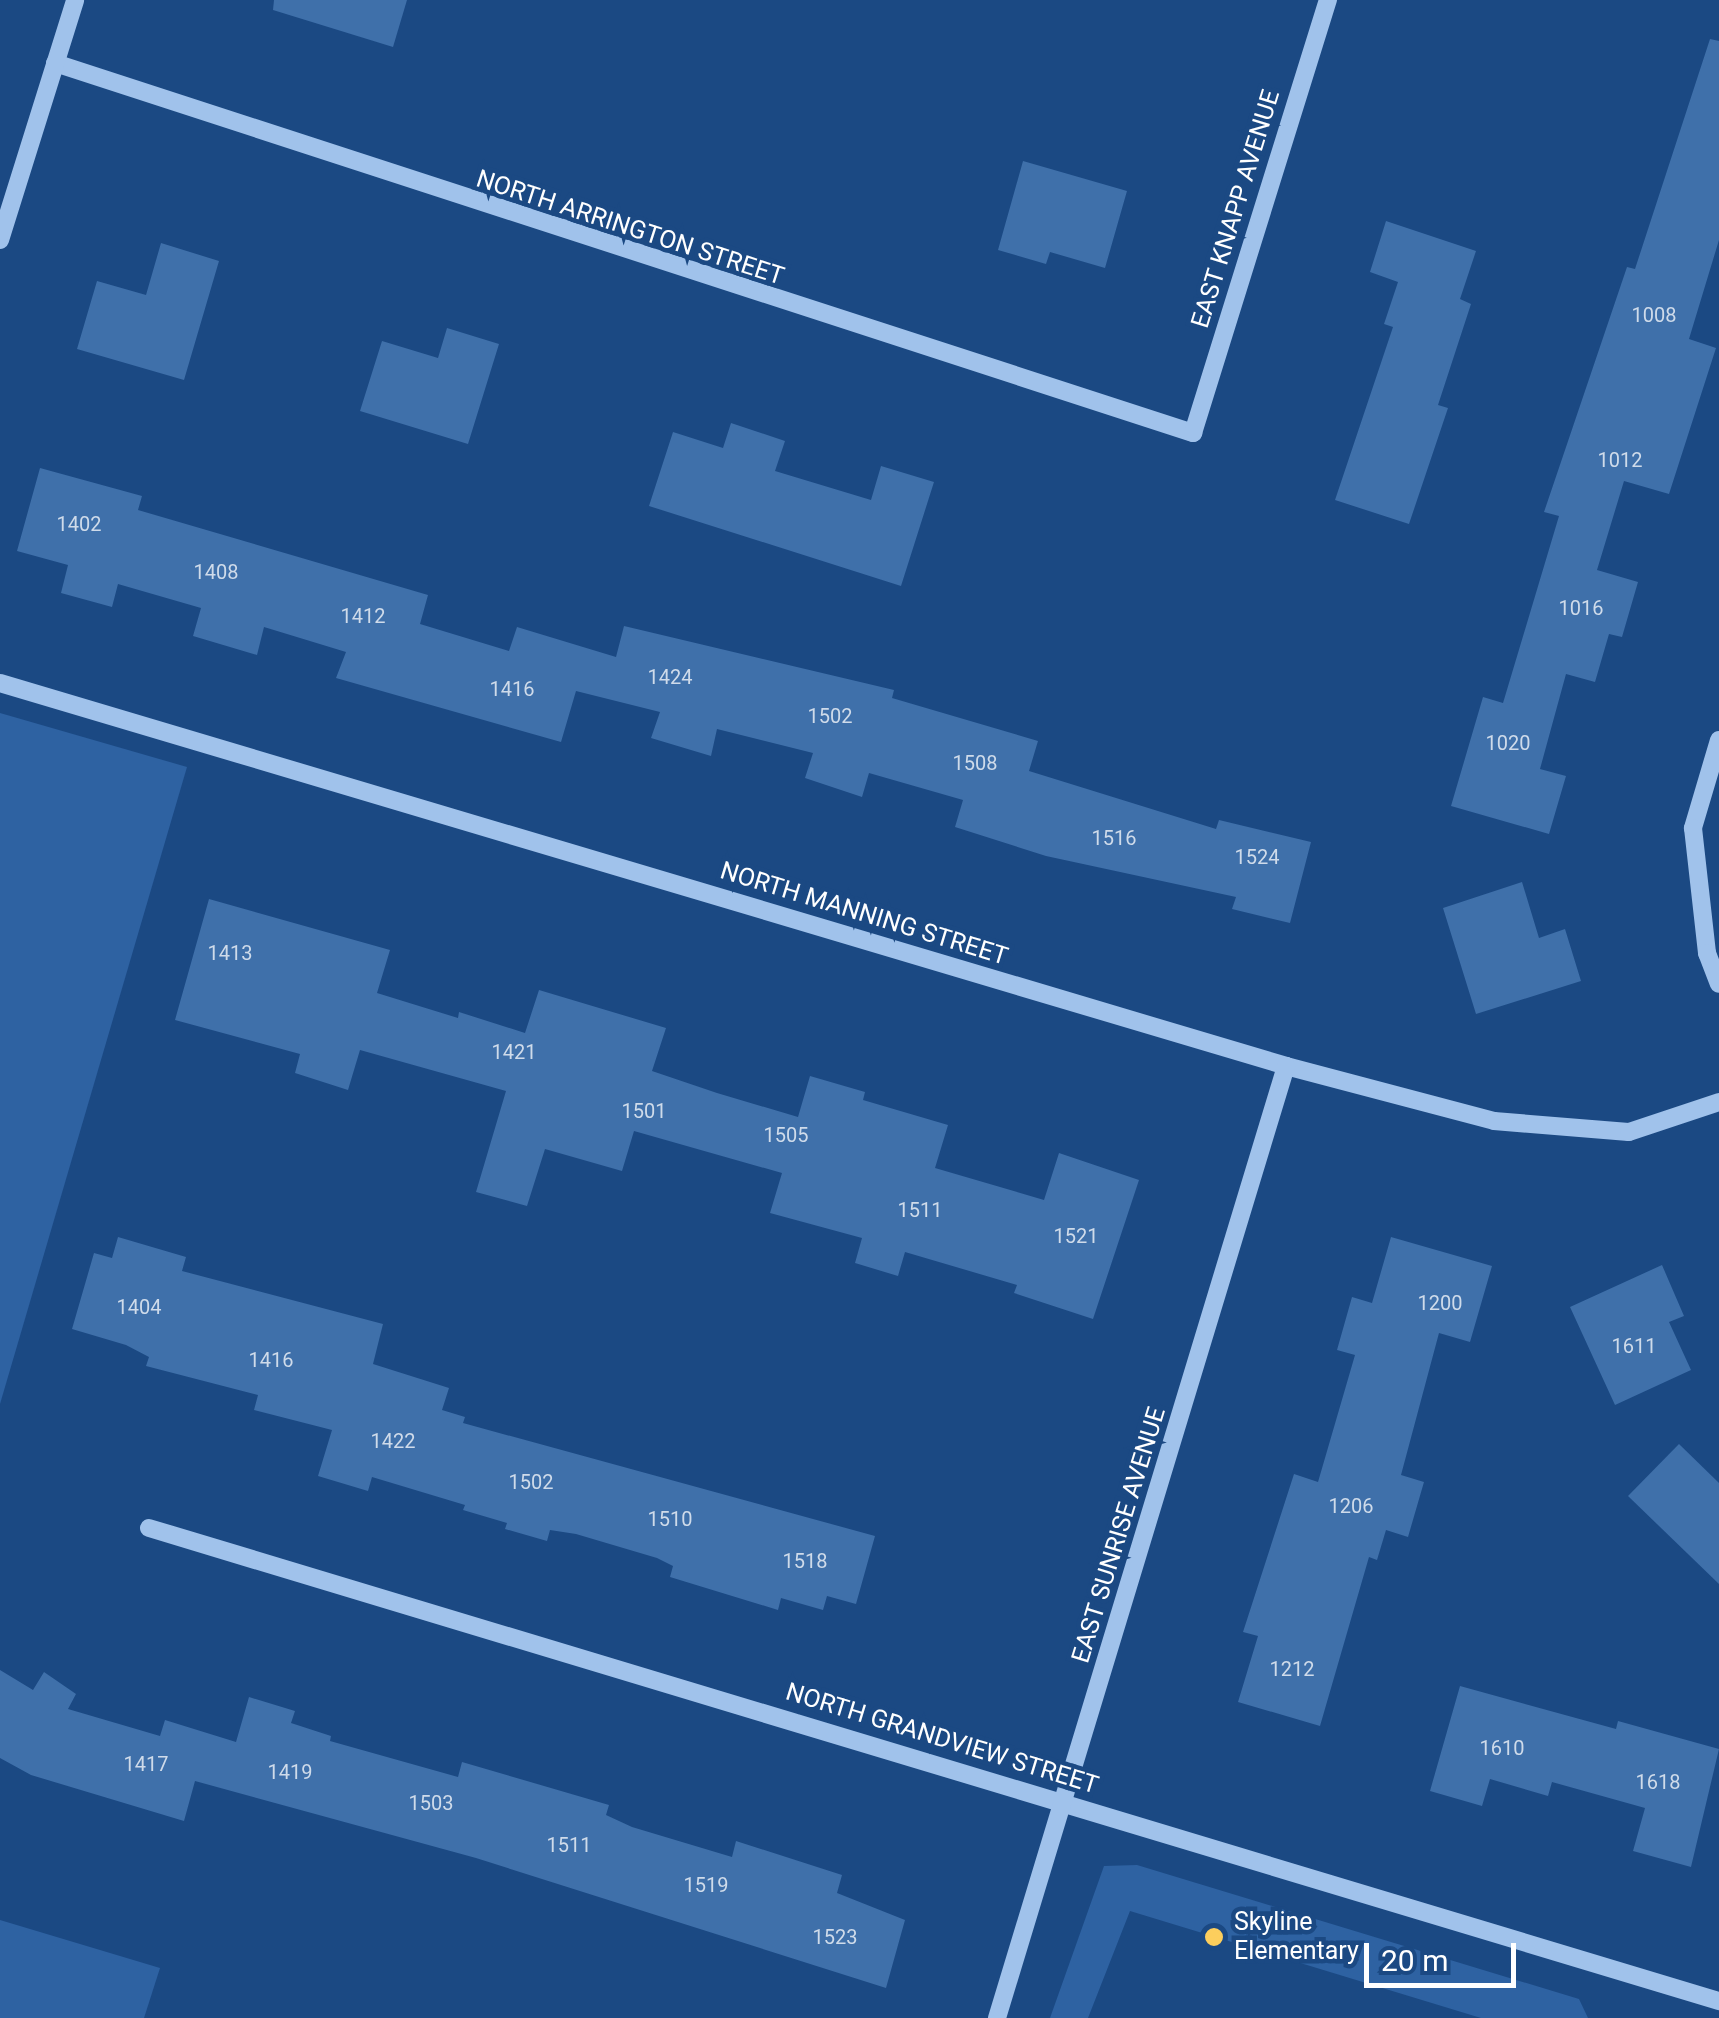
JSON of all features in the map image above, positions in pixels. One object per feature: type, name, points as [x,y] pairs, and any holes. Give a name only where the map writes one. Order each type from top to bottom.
[{"type":"street","points":[[0,240],[75,0]]},
{"type":"street","name":"EAST KNAPP AVENUE","points":[[1192,433],[1328,0]]},
{"type":"street","name":"NORTH ARRINGTON STREET","points":[[55,64],[1192,433]]},
{"type":"street","name":"NORTH MANNING STREET","points":[[0,683],[1286,1066],[1513,1123],[1629,1132],[1719,1102]]},
{"type":"street","points":[[1719,740],[1692,828],[1706,953],[1719,984]]},
{"type":"street","name":"EAST SUNRISE AVENUE","points":[[998,2018],[1286,1066]]},
{"type":"street","name":"NORTH GRANDVIEW STREET","points":[[149,1528],[1719,2001]]},
{"type":"shaded area","points":[[0,713],[187,767],[0,1404]]},
{"type":"shaded area","points":[[1137,1865],[1579,1999],[1588,2018],[1481,2018],[1130,1911],[1088,2018],[1050,2018],[1104,1866]]},
{"type":"shaded area","points":[[0,1920],[160,1968],[144,2018],[0,2018]]},
{"type":"building","points":[[274,0],[407,0],[393,47],[273,10]]},
{"type":"building","points":[[1710,39],[1719,41],[1719,240],[1689,339],[1716,348],[1669,494],[1624,481],[1597,570],[1638,582],[1622,637],[1609,634],[1595,682],[1566,674],[1540,769],[1566,776],[1549,834],[1451,806],[1483,697],[1503,703],[1559,516],[1544,512],[1627,267],[1635,269]]},
{"type":"building","points":[[1023,161],[1127,191],[1105,268],[1050,252],[1046,264],[998,250]]},
{"type":"building","points":[[1386,221],[1476,251],[1460,299],[1471,304],[1438,405],[1448,408],[1409,524],[1335,500],[1393,327],[1384,324],[1398,282],[1370,272]]},
{"type":"building","points":[[161,243],[219,261],[184,380],[77,349],[97,281],[146,295]]},
{"type":"building","points":[[447,328],[499,344],[468,444],[360,411],[382,341],[438,358]]},
{"type":"building","points":[[731,423],[785,441],[775,471],[871,500],[881,466],[934,482],[901,586],[649,506],[673,432],[723,448]]},
{"type":"building","points":[[40,468],[142,496],[138,510],[428,595],[420,624],[509,651],[517,627],[616,657],[624,626],[894,690],[892,698],[1038,741],[1029,771],[1216,829],[1219,820],[1311,842],[1290,923],[1232,909],[1236,897],[1046,856],[955,827],[963,800],[869,773],[862,797],[805,778],[813,753],[717,729],[711,756],[651,738],[660,712],[576,691],[561,742],[336,678],[346,652],[264,627],[257,655],[193,636],[201,608],[118,584],[112,607],[61,593],[68,565],[17,551]]},
{"type":"building","points":[[1522,882],[1539,938],[1565,929],[1581,981],[1476,1014],[1443,908]]},
{"type":"building","points":[[209,899],[390,950],[377,993],[458,1018],[459,1012],[525,1033],[539,990],[666,1028],[652,1071],[717,1093],[798,1117],[810,1076],[865,1092],[863,1100],[948,1125],[935,1168],[1044,1200],[1059,1153],[1139,1180],[1093,1319],[1014,1293],[1017,1285],[905,1252],[898,1276],[855,1263],[862,1238],[770,1213],[782,1173],[634,1131],[622,1171],[545,1149],[527,1206],[476,1192],[506,1091],[360,1050],[348,1090],[295,1073],[300,1054],[175,1020]]},
{"type":"building","points":[[118,1237],[186,1257],[182,1271],[383,1324],[373,1364],[449,1388],[442,1410],[465,1417],[463,1423],[875,1536],[856,1604],[827,1596],[823,1610],[781,1598],[778,1610],[670,1577],[673,1566],[657,1558],[576,1534],[550,1530],[547,1541],[505,1529],[507,1523],[463,1510],[465,1505],[372,1477],[368,1491],[318,1476],[332,1430],[254,1410],[258,1395],[146,1366],[149,1357],[126,1345],[72,1329],[94,1253],[112,1258]]},
{"type":"building","points":[[1391,1237],[1492,1266],[1470,1342],[1439,1333],[1401,1475],[1424,1482],[1408,1537],[1386,1530],[1377,1560],[1369,1557],[1320,1726],[1238,1702],[1258,1636],[1243,1632],[1294,1474],[1318,1482],[1355,1355],[1337,1350],[1352,1297],[1372,1303]]},
{"type":"building","points":[[1662,1265],[1684,1316],[1669,1322],[1691,1370],[1615,1405],[1570,1307]]},
{"type":"building","points":[[1679,1444],[1719,1483],[1719,1584],[1628,1496]]},
{"type":"building","points":[[0,1670],[33,1690],[44,1672],[76,1694],[68,1709],[160,1736],[165,1720],[236,1742],[249,1697],[295,1711],[291,1723],[331,1736],[330,1741],[458,1777],[462,1762],[609,1805],[606,1815],[632,1827],[732,1857],[736,1841],[842,1875],[837,1893],[905,1920],[886,1988],[476,1858],[195,1781],[184,1821],[31,1775],[0,1758]]},
{"type":"building","points":[[1460,1686],[1616,1729],[1618,1721],[1719,1749],[1691,1867],[1633,1851],[1645,1808],[1552,1782],[1548,1796],[1490,1779],[1482,1806],[1430,1791]]},
{"type":"place","name":"Skyline Elementary","points":[[1214,1937]]}]
